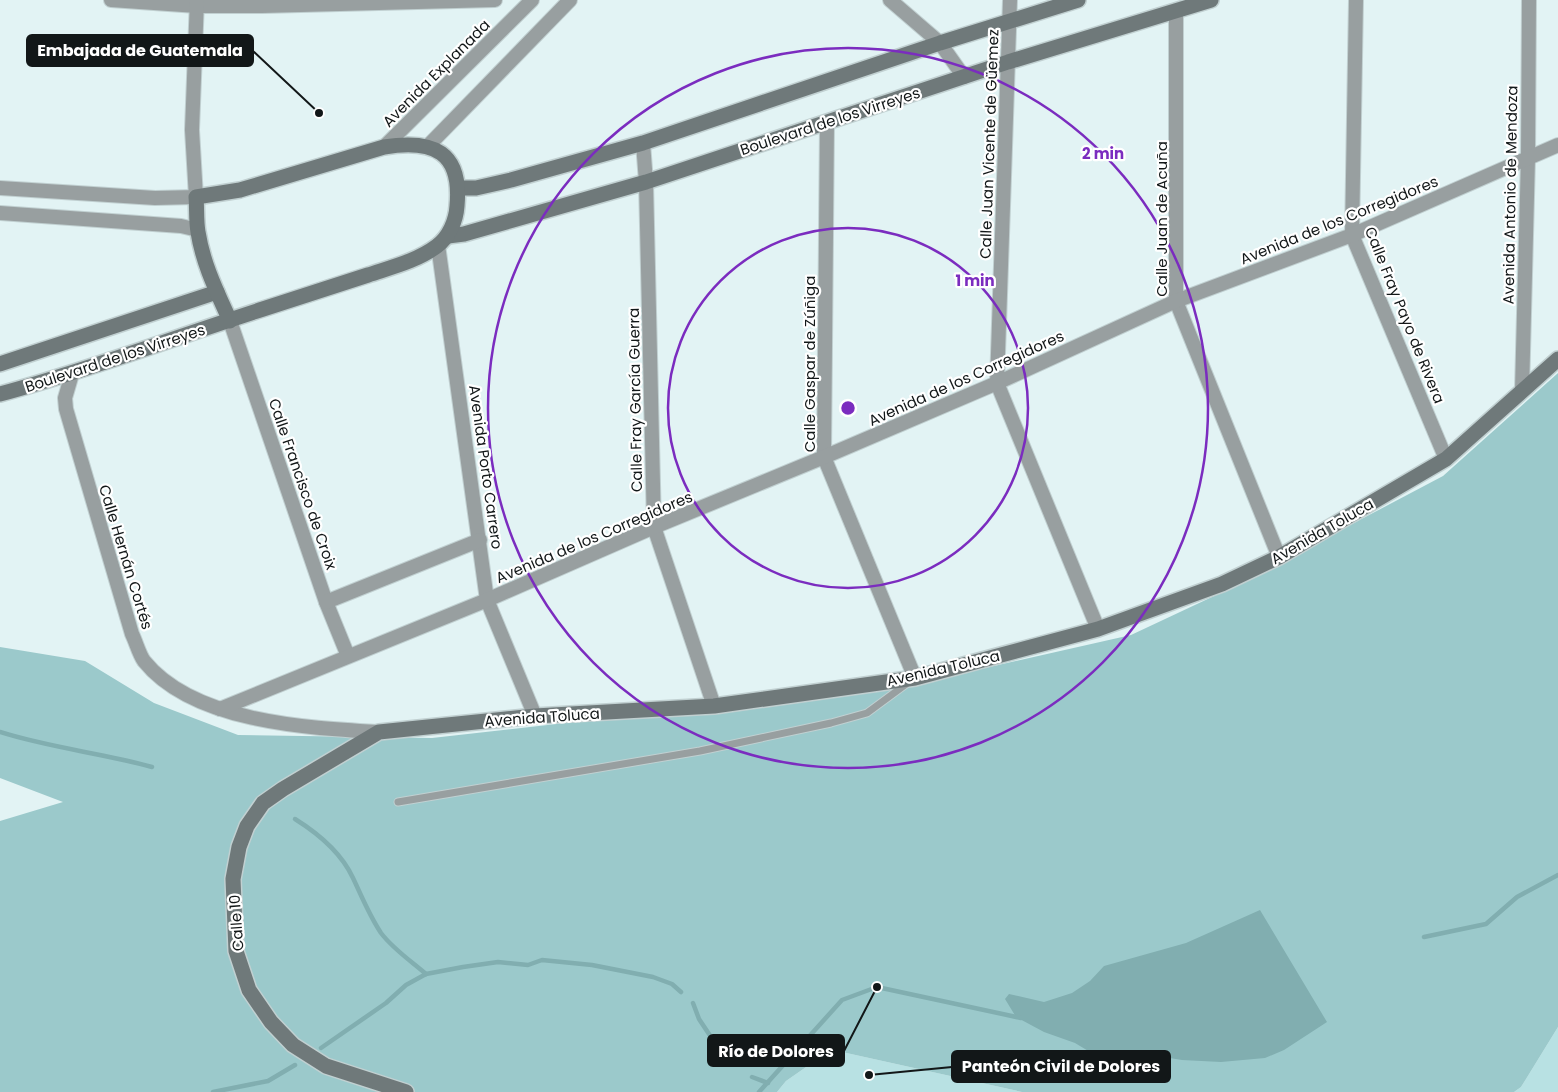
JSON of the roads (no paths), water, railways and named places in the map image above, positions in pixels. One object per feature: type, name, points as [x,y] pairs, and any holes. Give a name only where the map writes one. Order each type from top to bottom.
[{"type":"street","points":[[111,0],[197,3],[495,0]]},
{"type":"street","name":"Avenida Explanada","points":[[384,147],[532,0]]},
{"type":"street","points":[[427,147],[570,0]]},
{"type":"street","points":[[890,0],[940,43],[964,77]]},
{"type":"street","name":"Calle Juan Vicente de Güemez","points":[[1010,0],[998,383],[1098,629]]},
{"type":"street","points":[[459,188],[476,188],[512,180],[643,143],[940,43],[1078,0]]},
{"type":"street","name":"Boulevard de los Virreyes","points":[[3,396],[418,258],[443,240],[646,182],[1008,62],[1211,0]]},
{"type":"street","name":"Calle Fray Payo de Rivera","points":[[1356,0],[1352,235],[1446,460]]},
{"type":"street","name":"Avenida Antonio de Mendoza","points":[[1522,391],[1528,158],[1529,0]]},
{"type":"street","points":[[197,3],[192,130],[198,230],[208,272],[230,321]]},
{"type":"street","name":"Calle Juan de Acuña","points":[[1176,11],[1176,301],[1279,557]]},
{"type":"street","name":"Calle Gaspar de Zúñiga","points":[[827,122],[824,457],[915,678]]},
{"type":"street","points":[[0,188],[146,197],[196,197],[240,190],[384,147],[408,143],[427,147],[444,155],[456,170],[459,188],[457,210],[443,240]]},
{"type":"street","name":"Calle Fray García Guerra","points":[[643,143],[646,182],[654,527],[714,706]]},
{"type":"street","name":"Avenida de los Corregidores","points":[[220,709],[487,600],[654,527],[998,383],[1176,301],[1352,235],[1558,145]]},
{"type":"street","points":[[0,213],[181,226],[198,230]]},
{"type":"street","name":"Avenida Porto Carrero","points":[[443,240],[487,600],[535,716]]},
{"type":"street","name":"Boulevard de los Virreyes","points":[[0,364],[218,292]]},
{"type":"street","name":"Calle Francisco de Croix","points":[[230,321],[326,602],[348,656]]},
{"type":"street","name":"Avenida Toluca","points":[[220,709],[297,727],[378,732],[535,716],[714,706],[915,678],[1098,629],[1222,584],[1279,557],[1446,460],[1558,359]]},
{"type":"street","name":"Calle Hernán Cortés","points":[[72,374],[66,391],[66,409],[132,634],[144,660],[164,680],[191,697],[220,709]]},
{"type":"street","points":[[326,602],[480,540]]},
{"type":"street","name":"Calle 10","points":[[378,732],[263,803],[247,826],[239,847],[233,879],[236,951],[250,990],[271,1022],[293,1045],[326,1066],[406,1092]]},
{"type":"lane","points":[[398,802],[700,751],[830,724],[867,713],[915,678]]},
{"type":"waterway","points":[[0,732],[19,738],[152,767]]},
{"type":"waterway","points":[[295,819],[321,837],[336,852],[348,869],[381,933],[397,950],[426,974]]},
{"type":"waterway","points":[[1424,937],[1486,924],[1517,897],[1558,875]]},
{"type":"waterway","points":[[321,1048],[386,1003],[406,985],[426,974],[463,967],[498,962],[528,965],[542,960],[592,965],[653,977],[672,984],[681,992]]},
{"type":"waterway","points":[[759,1092],[842,1000],[877,987],[1021,1018]]},
{"type":"waterway","points":[[693,1003],[699,1019],[717,1046]]},
{"type":"waterway","points":[[213,1092],[268,1081],[295,1065]]},
{"type":"waterway","points":[[752,1077],[768,1083]]},
{"type":"place","name":"Embajada de Guatemala","points":[[319,113]]},
{"type":"place","name":"Río de Dolores","points":[[877,987]]},
{"type":"place","name":"Panteón Civil de Dolores","points":[[869,1075]]}]
